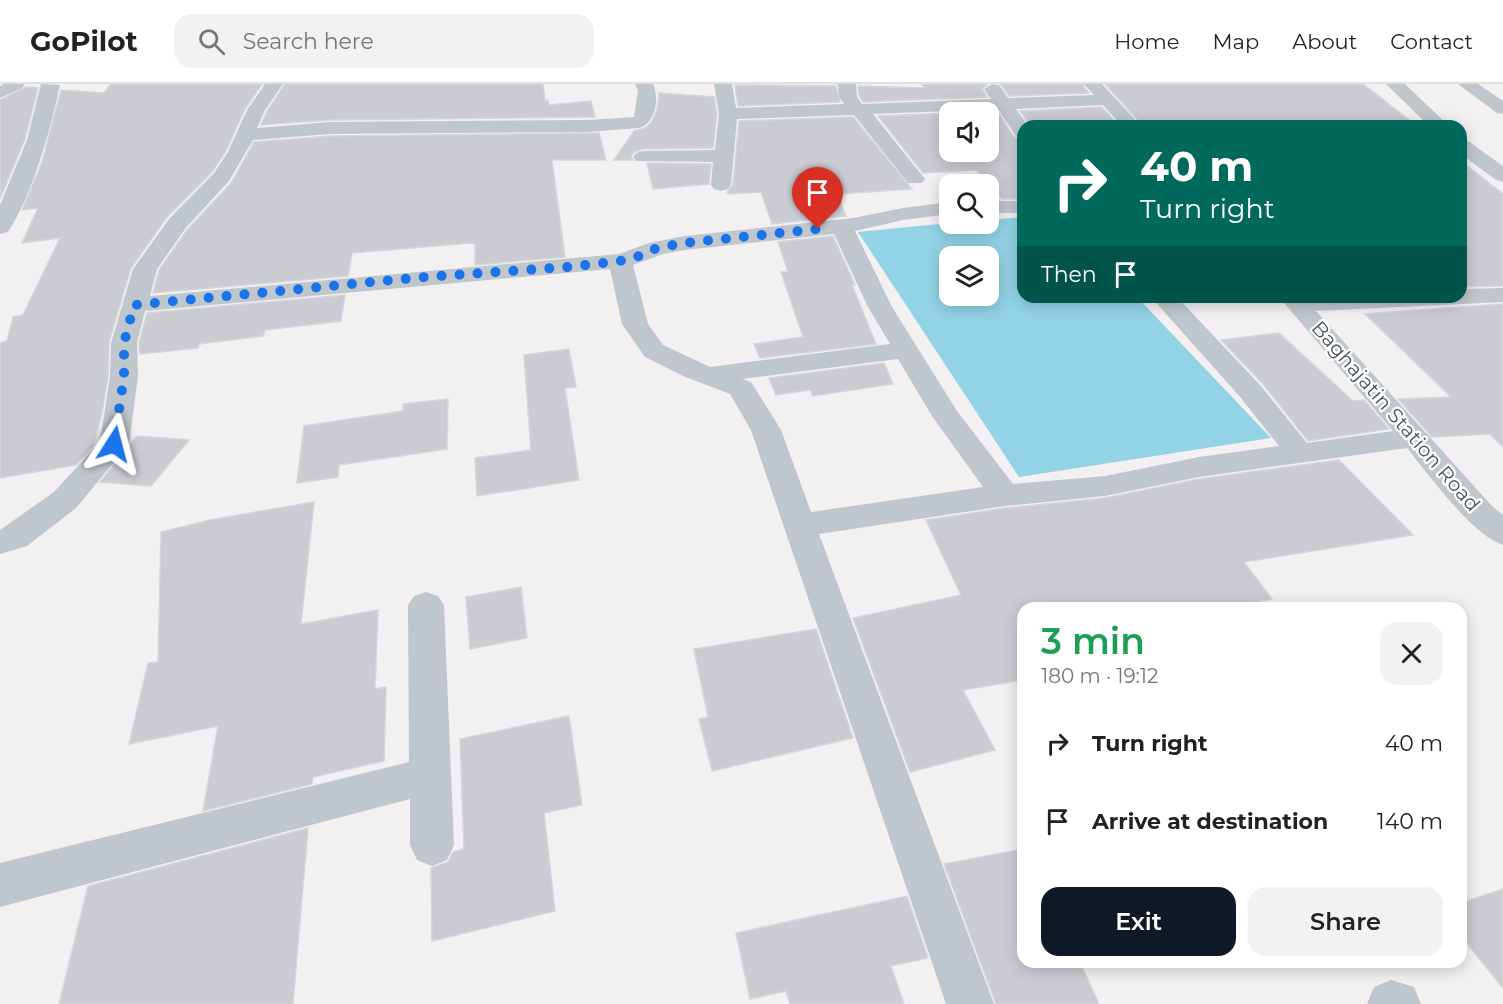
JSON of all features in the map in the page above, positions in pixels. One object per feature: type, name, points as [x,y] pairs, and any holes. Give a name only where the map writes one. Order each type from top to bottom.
[{"type":"street","points":[[0,93],[16,84]]},
{"type":"street","points":[[0,227],[28,167],[48,102],[50,84]]},
{"type":"street","points":[[0,542],[15,538],[65,500],[114,444],[124,376],[124,343],[145,269],[177,224],[222,177],[246,135],[256,110],[274,84]]},
{"type":"street","points":[[246,135],[330,128],[588,126],[639,122],[643,119],[647,90],[644,84]]},
{"type":"street","points":[[721,184],[728,114],[723,84]]},
{"type":"street","points":[[847,84],[847,96],[851,104],[861,111],[915,179]]},
{"type":"street","points":[[989,84],[1017,124]]},
{"type":"street","points":[[1092,84],[1126,120]]},
{"type":"street","points":[[1395,84],[1434,120]]},
{"type":"street","points":[[1467,84],[1503,109]]},
{"type":"street","points":[[728,114],[861,111],[1107,100]]},
{"type":"street","points":[[1467,153],[1503,157]]},
{"type":"street","points":[[1467,154],[1503,176]]},
{"type":"street","points":[[643,157],[724,156]]},
{"type":"street","points":[[999,207],[1017,207]]},
{"type":"street","points":[[134,305],[620,261],[657,248],[685,243],[842,227],[903,214],[939,209]]},
{"type":"street","points":[[842,227],[880,307],[946,416],[1005,495]]},
{"type":"street","points":[[620,261],[635,324],[654,351],[741,388],[766,430],[970,1004]]},
{"type":"street","points":[[1467,296],[1503,295]]},
{"type":"street","points":[[1168,303],[1251,393],[1301,455]]},
{"type":"street","name":"Baghajatin Station Road","points":[[1297,303],[1481,513],[1503,533]]},
{"type":"street","points":[[709,375],[907,350]]},
{"type":"street","points":[[801,525],[1005,495],[1105,486],[1199,467],[1414,438]]},
{"type":"street","points":[[426,605],[432,845]]},
{"type":"street","points":[[0,885],[430,775]]},
{"type":"street","points":[[1391,1004],[1397,1004]]},
{"type":"water","points":[[1017,218],[1017,303],[1143,303],[1271,438],[1019,477],[858,232],[939,224],[939,234],[999,234],[999,219]]},
{"type":"building","points":[[111,84],[262,84],[245,109],[226,151],[212,172],[167,217],[131,268],[109,342],[108,376],[102,413],[93,446],[76,465],[0,478],[0,343],[7,341],[13,317],[23,315],[60,238],[22,243],[38,208],[22,210],[42,162],[61,90],[104,93]]},
{"type":"building","points":[[285,84],[543,84],[545,101],[548,100],[549,105],[591,101],[595,117],[330,120],[261,125],[267,111]]},
{"type":"building","points":[[922,84],[988,84],[982,89],[987,97],[863,102],[859,96],[858,86],[924,88]]},
{"type":"building","points":[[1001,84],[1082,84],[1089,93],[1009,96]]},
{"type":"building","points":[[1105,84],[1363,84],[1409,120],[1138,120]]},
{"type":"building","points":[[735,85],[836,86],[840,102],[738,106]]},
{"type":"building","points":[[26,87],[38,88],[25,139],[0,199],[0,100]]},
{"type":"building","points":[[659,93],[714,97],[717,114],[713,148],[643,149],[634,152],[631,157],[633,160],[614,160],[634,131],[645,128],[651,123],[657,110]]},
{"type":"building","points":[[1102,107],[1114,120],[1026,120],[1020,111]]},
{"type":"building","points":[[939,113],[939,162],[999,162],[999,114],[1017,138],[1017,199],[1002,199],[999,196],[999,174],[980,174],[976,170],[923,173],[878,116]]},
{"type":"building","points":[[853,117],[912,189],[837,194],[846,216],[772,224],[761,192],[728,194],[727,192],[733,185],[739,121]]},
{"type":"building","points":[[599,133],[606,160],[552,160],[565,257],[475,265],[475,244],[471,243],[352,253],[348,276],[153,293],[159,270],[187,230],[231,183],[254,142],[330,136]]},
{"type":"building","points":[[647,163],[711,164],[709,184],[653,189]]},
{"type":"building","points":[[1467,166],[1503,194],[1503,286],[1467,287]]},
{"type":"building","points":[[833,236],[855,285],[852,285],[876,344],[760,358],[754,344],[803,337],[781,272],[788,272],[778,242]]},
{"type":"building","points":[[345,295],[341,321],[265,330],[263,336],[199,344],[198,348],[140,354],[139,343],[147,313]]},
{"type":"building","points":[[1503,304],[1503,447],[1490,434],[1432,437],[1398,399],[1451,397],[1365,314]]},
{"type":"building","points":[[1279,333],[1353,401],[1364,400],[1389,429],[1308,441],[1263,384],[1221,340]]},
{"type":"building","points":[[569,349],[576,387],[565,388],[579,480],[477,496],[475,458],[531,450],[524,355]]},
{"type":"building","points":[[884,363],[893,384],[813,396],[810,390],[776,395],[769,378]]},
{"type":"building","points":[[448,399],[447,449],[339,465],[338,477],[297,483],[304,426],[403,411],[403,404]]},
{"type":"building","points":[[137,436],[189,440],[151,486],[100,482]]},
{"type":"building","points":[[1339,460],[1413,535],[1244,562],[1272,599],[1256,602],[1017,602],[1017,681],[963,690],[995,750],[910,772],[853,618],[961,595],[926,520],[1005,508],[1105,498],[1199,479]]},
{"type":"building","points":[[314,502],[301,624],[378,610],[375,689],[386,687],[384,761],[313,777],[312,784],[203,811],[218,726],[129,744],[148,663],[158,662],[161,532],[210,520]]},
{"type":"building","points":[[521,587],[527,638],[470,649],[466,597]]},
{"type":"building","points":[[816,629],[853,738],[712,771],[699,719],[708,717],[694,649]]},
{"type":"building","points":[[569,716],[582,805],[544,813],[555,911],[432,941],[431,868],[448,862],[453,852],[464,849],[460,739]]},
{"type":"building","points":[[308,828],[293,1004],[59,1004],[88,886]]},
{"type":"building","points":[[1017,850],[1017,968],[1083,968],[1099,1004],[996,1004],[944,864]]},
{"type":"building","points":[[1503,889],[1503,988],[1467,943],[1467,901]]},
{"type":"building","points":[[907,896],[928,958],[891,966],[904,1004],[790,1004],[786,991],[750,999],[736,933]]},
{"type":"route","points":[[114,444],[124,376],[124,343],[134,305],[425,277],[569,267],[620,261],[657,248],[685,243],[818,229]]}]
